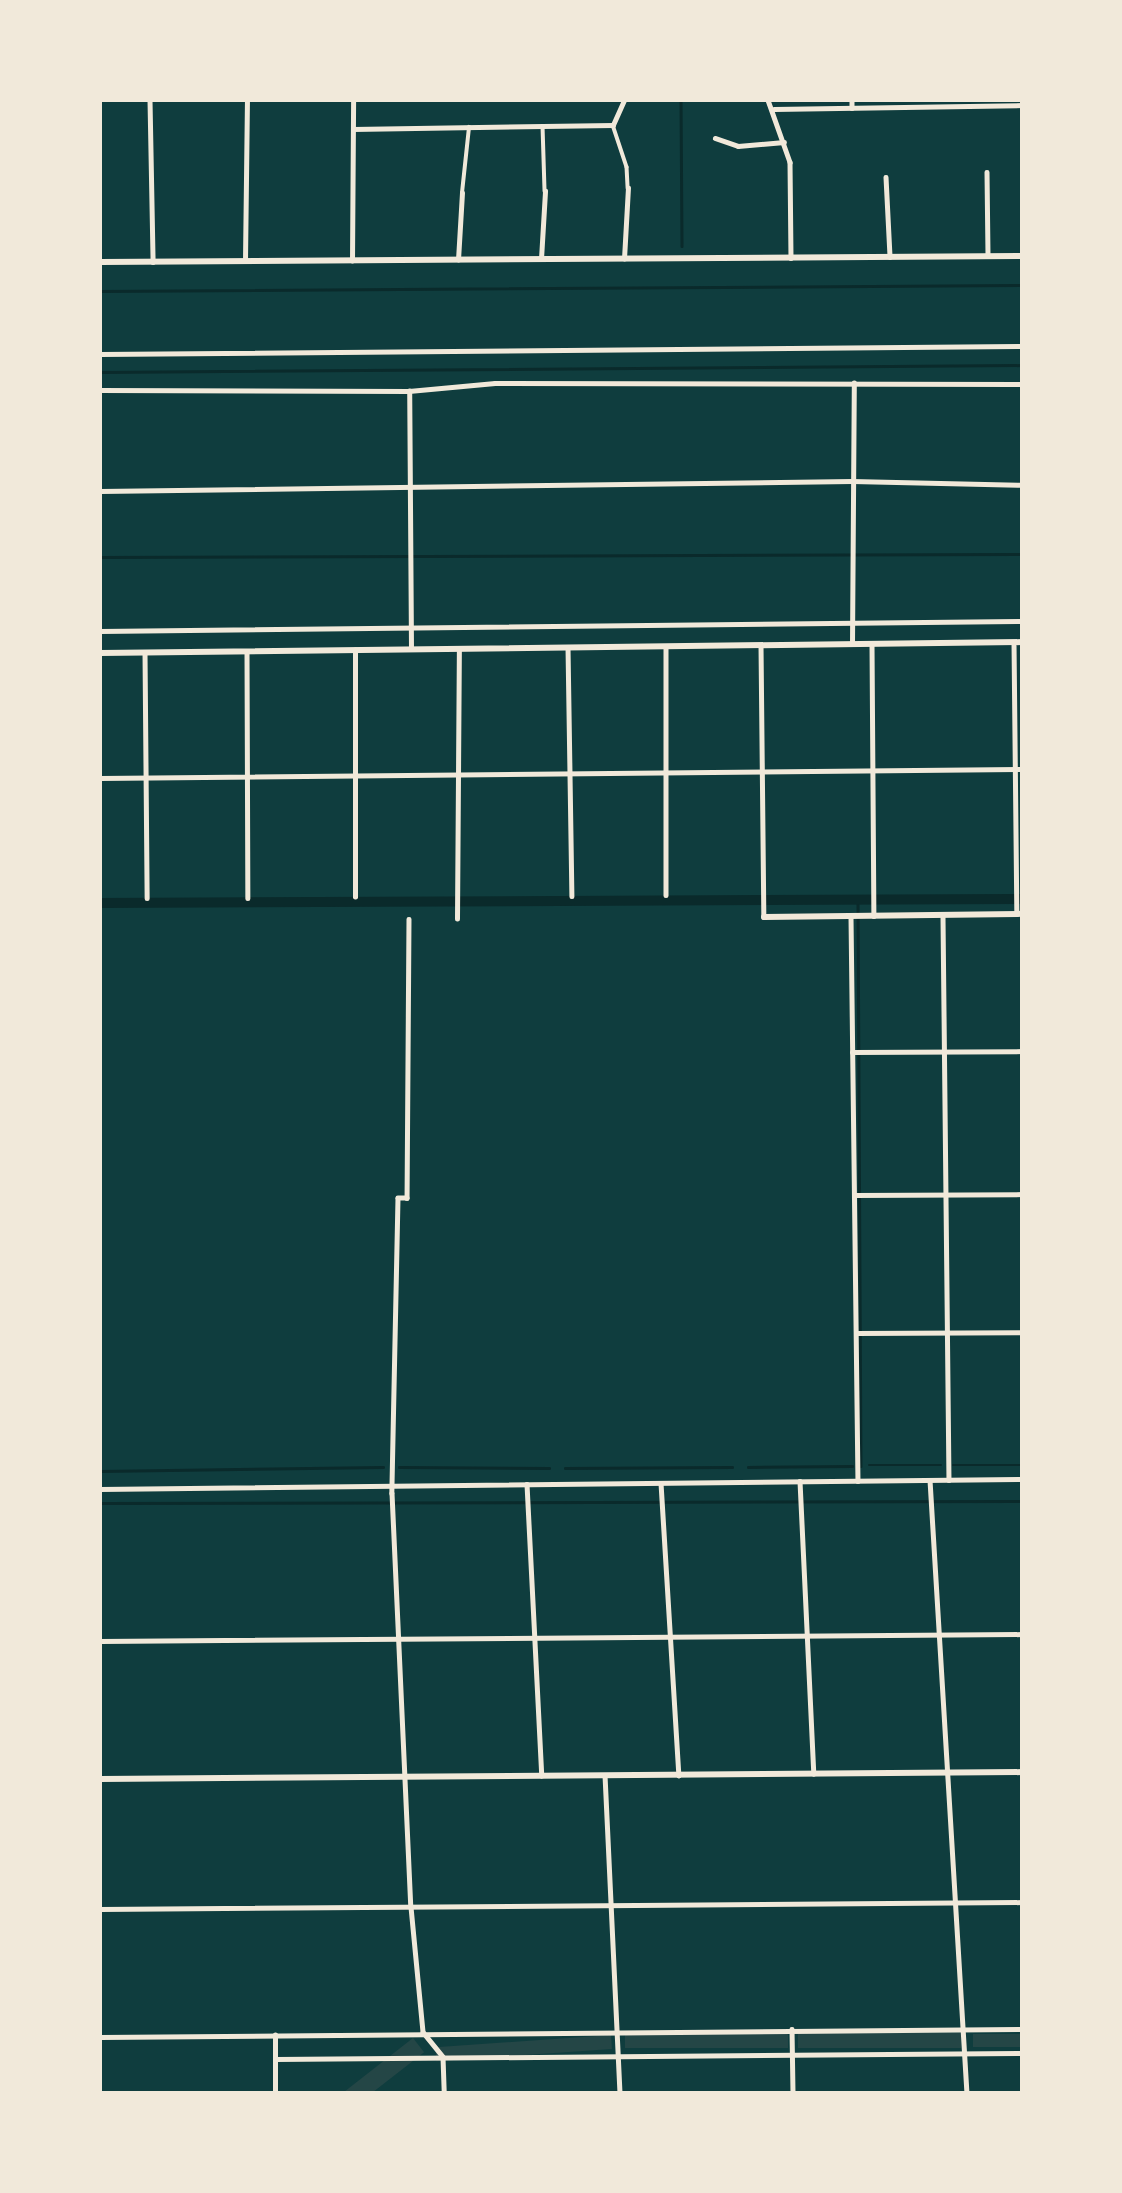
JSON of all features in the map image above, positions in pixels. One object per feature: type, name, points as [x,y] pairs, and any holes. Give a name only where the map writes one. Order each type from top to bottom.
[{"type":"street","points":[[150,100],[153,262]]},
{"type":"street","points":[[245,261],[247,100]]},
{"type":"street","points":[[352,261],[353,100]]},
{"type":"street","points":[[624,100],[613,125],[627,167],[624,259]]},
{"type":"street","points":[[768,100],[774,109],[790,162],[791,258]]},
{"type":"street","points":[[852,100],[852,108]]},
{"type":"street","points":[[774,109],[1022,105]]},
{"type":"street","points":[[353,129],[613,125]]},
{"type":"street","points":[[541,259],[545,191],[543,126]]},
{"type":"street","points":[[458,260],[469,127]]},
{"type":"street","points":[[715,138],[738,146],[784,142]]},
{"type":"street","points":[[987,172],[988,256]]},
{"type":"street","points":[[886,177],[890,257]]},
{"type":"street","points":[[100,262],[1022,256]]},
{"type":"street","points":[[100,354],[1022,346]]},
{"type":"street","points":[[100,390],[409,391],[495,383],[1022,384]]},
{"type":"street","points":[[852,644],[854,383]]},
{"type":"street","points":[[409,391],[411,649]]},
{"type":"street","points":[[100,491],[852,481],[1022,485]]},
{"type":"street","points":[[100,631],[1022,621]]},
{"type":"street","points":[[100,653],[145,652],[1018,642],[1020,914],[764,918],[761,645]]},
{"type":"street","points":[[872,644],[874,917]]},
{"type":"street","points":[[666,646],[666,895]]},
{"type":"street","points":[[568,647],[572,896]]},
{"type":"street","points":[[457,919],[459,649]]},
{"type":"street","points":[[355,650],[355,897]]},
{"type":"street","points":[[247,651],[248,898]]},
{"type":"street","points":[[145,652],[147,898]]},
{"type":"street","points":[[100,778],[1020,769]]},
{"type":"street","points":[[943,916],[949,1480]]},
{"type":"street","points":[[850,917],[858,1481]]},
{"type":"street","points":[[409,919],[407,1198],[398,1198],[392,1493],[411,1907],[423,2032],[443,2057],[444,2093]]},
{"type":"street","points":[[852,1052],[1022,1051]]},
{"type":"street","points":[[854,1195],[1022,1194]]},
{"type":"street","points":[[856,1332],[1022,1332]]},
{"type":"street","points":[[100,1489],[1022,1479]]},
{"type":"street","points":[[930,1480],[966,2029],[967,2093]]},
{"type":"street","points":[[800,1481],[805,1638],[814,1774]]},
{"type":"street","points":[[661,1483],[679,1775]]},
{"type":"street","points":[[527,1484],[542,1776]]},
{"type":"street","points":[[100,1641],[940,1637],[1022,1634]]},
{"type":"street","points":[[100,1779],[1022,1772]]},
{"type":"street","points":[[605,1775],[614,1906],[620,2093]]},
{"type":"street","points":[[100,1909],[1022,1902]]},
{"type":"street","points":[[792,2029],[793,2093]]},
{"type":"street","points":[[100,2036],[1022,2029]]},
{"type":"street","points":[[275,2035],[275,2093]]},
{"type":"street","points":[[276,2059],[1022,2053]]},
{"type":"shaded area","points":[[798,2033],[961,2033],[961,2048],[798,2048]]},
{"type":"shaded area","points":[[625,2034],[788,2034],[788,2048],[625,2048]]},
{"type":"shaded area","points":[[973,2034],[1022,2034],[1022,2047],[973,2047]]},
{"type":"shaded area","points":[[611,2035],[612,2049],[436,2061],[435,2047]]},
{"type":"shaded area","points":[[413,2038],[424,2052],[372,2093],[343,2093]]},
{"type":"waterway","points":[[681,100],[682,246]]},
{"type":"waterway","points":[[100,291],[1022,285]]},
{"type":"waterway","points":[[100,372],[1022,365]]},
{"type":"waterway","points":[[100,557],[1022,554]]},
{"type":"waterway","points":[[100,903],[1022,899]]},
{"type":"waterway","points":[[858,901],[861,1466]]},
{"type":"waterway","points":[[869,1465],[941,1465]]},
{"type":"waterway","points":[[953,1465],[1022,1465]]},
{"type":"waterway","points":[[748,1467],[852,1466]]},
{"type":"waterway","points":[[100,1471],[383,1467]]},
{"type":"waterway","points":[[399,1467],[549,1468]]},
{"type":"waterway","points":[[565,1468],[732,1467]]},
{"type":"waterway","points":[[100,1503],[1022,1501]]}]
